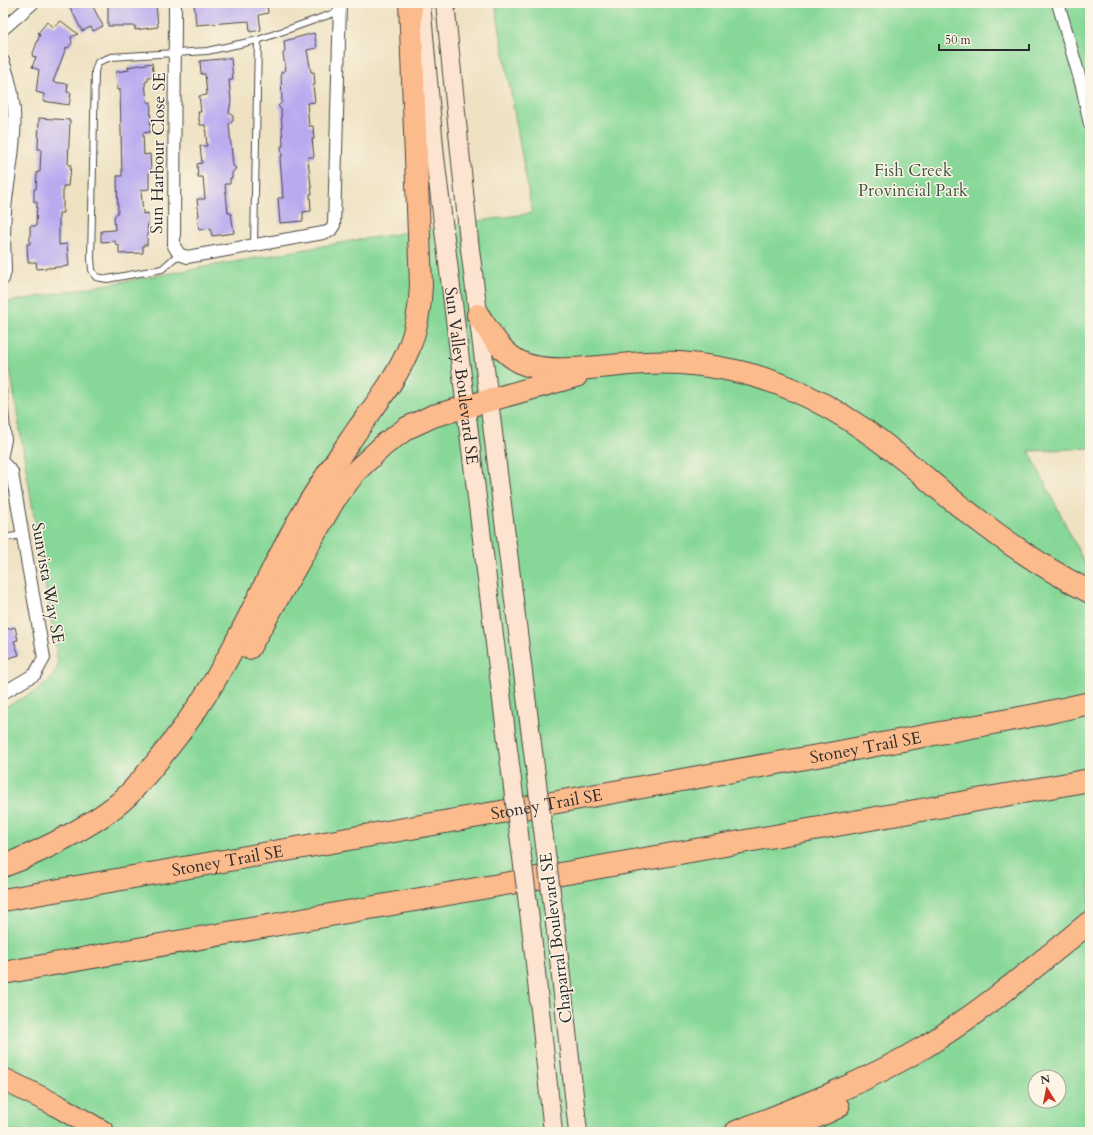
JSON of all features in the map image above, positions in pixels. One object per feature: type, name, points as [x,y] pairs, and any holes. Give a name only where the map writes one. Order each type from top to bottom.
[{"type":"highway","points":[[130,793],[184,728],[208,692],[227,660],[302,514],[328,472],[391,382],[412,339],[420,306],[421,274],[410,3]]},
{"type":"highway","points":[[478,315],[500,347],[514,358],[527,365],[555,368],[667,362],[717,367],[760,377],[804,394],[837,412],[878,439],[968,513],[1029,557],[1061,577],[1090,592]]},
{"type":"highway","points":[[3,866],[68,836],[105,812],[153,773],[183,743],[218,698],[253,641],[327,512],[356,471],[385,444],[412,425],[433,416],[620,365]]},
{"type":"highway","name":"Stoney Trail SE","points":[[3,900],[823,755],[1041,714],[1090,703]]},
{"type":"highway","points":[[3,973],[1090,780]]},
{"type":"highway","points":[[736,1132],[810,1103],[882,1070],[953,1028],[1000,994],[1090,922]]},
{"type":"highway","points":[[783,1132],[851,1100],[913,1064],[960,1030],[1000,994]]},
{"type":"highway","points":[[3,1079],[56,1105],[102,1132]]},
{"type":"highway","points":[[26,1090],[89,1132]]},
{"type":"main road","name":"Sun Valley Boulevard SE","points":[[421,3],[435,157],[508,749]]},
{"type":"main road","name":"Sun Valley Boulevard SE","points":[[445,3],[478,315],[532,744]]},
{"type":"main road","name":"Chaparral Boulevard SE","points":[[532,744],[556,931],[578,1132]]},
{"type":"main road","name":"Chaparral Boulevard SE","points":[[508,749],[532,935],[554,1132]]},
{"type":"street","points":[[3,29],[33,3]]},
{"type":"street","name":"Sun Harbour Close SE","points":[[175,3],[176,52],[174,246],[178,254],[187,257],[327,232],[333,228],[336,222],[340,7]]},
{"type":"street","points":[[1058,3],[1082,86],[1090,124]]},
{"type":"street","points":[[3,61],[10,82],[16,121],[5,215],[5,271],[3,279]]},
{"type":"street","name":"Sunvista Way SE","points":[[3,463],[12,472],[14,479],[44,658],[35,674],[3,692]]},
{"type":"lane","points":[[178,254],[162,268],[114,277],[96,277],[92,270],[95,71],[98,62],[111,57],[207,51],[258,40],[340,7]]},
{"type":"lane","points":[[254,244],[258,40]]},
{"type":"lane","points":[[3,390],[8,440],[3,463]]},
{"type":"lane","points":[[3,538],[23,535]]},
{"type":"green space","name":"Fish Creek Provincial Park","points":[[495,3],[1090,3],[1090,448],[1029,451],[1090,574],[1090,1132],[3,1132],[3,708],[27,696],[44,685],[56,671],[58,664],[3,326],[3,303],[351,241],[532,213]]},
{"type":"building","points":[[68,3],[82,3],[84,6],[91,3],[103,26],[93,31],[91,27],[82,31]]},
{"type":"building","points":[[108,3],[156,4],[158,27],[135,30],[135,26],[108,26]]},
{"type":"building","points":[[194,3],[267,3],[268,13],[259,15],[261,30],[250,32],[249,21],[196,25]]},
{"type":"building","points":[[61,21],[78,34],[71,37],[72,43],[66,48],[53,82],[68,84],[67,92],[71,93],[69,105],[43,101],[44,94],[36,92],[39,70],[32,67],[36,57],[32,56],[40,34],[38,33],[47,22],[54,27]]},
{"type":"building","points":[[314,33],[317,48],[307,50],[311,72],[314,72],[315,85],[313,85],[315,102],[307,103],[309,126],[313,126],[314,139],[312,139],[314,157],[309,157],[308,160],[312,194],[310,194],[311,211],[303,212],[303,221],[280,223],[278,198],[283,198],[280,157],[282,157],[281,146],[283,146],[281,109],[278,106],[282,102],[281,72],[284,72],[285,66],[283,54],[285,51],[284,41]]},
{"type":"building","points":[[231,58],[233,80],[229,80],[231,101],[229,113],[233,116],[233,121],[229,124],[233,166],[236,168],[232,173],[232,178],[230,178],[230,184],[225,184],[228,213],[231,213],[234,233],[212,236],[210,228],[199,230],[197,216],[199,216],[197,199],[205,199],[203,177],[198,177],[197,164],[202,163],[200,146],[207,146],[205,125],[200,125],[198,112],[201,112],[199,96],[207,95],[205,74],[201,74],[200,61]]},
{"type":"building","points":[[152,63],[154,77],[148,77],[148,81],[145,82],[147,102],[151,102],[150,132],[143,133],[144,155],[150,154],[151,172],[149,172],[149,189],[141,190],[143,214],[148,213],[147,245],[143,245],[143,253],[119,254],[119,245],[116,245],[115,241],[101,242],[101,231],[115,230],[114,217],[118,212],[117,176],[122,176],[120,89],[117,90],[116,72],[129,70],[128,67]]},
{"type":"building","points":[[39,118],[70,120],[68,165],[71,165],[68,186],[63,186],[63,213],[59,213],[59,245],[67,244],[69,266],[37,269],[36,262],[28,262],[27,244],[30,244],[30,226],[36,226],[37,202],[34,202],[34,189],[36,189],[37,172],[40,172],[41,149],[38,149]]},
{"type":"building","points":[[3,625],[9,629],[15,627],[18,640],[14,641],[19,655],[3,660]]}]
